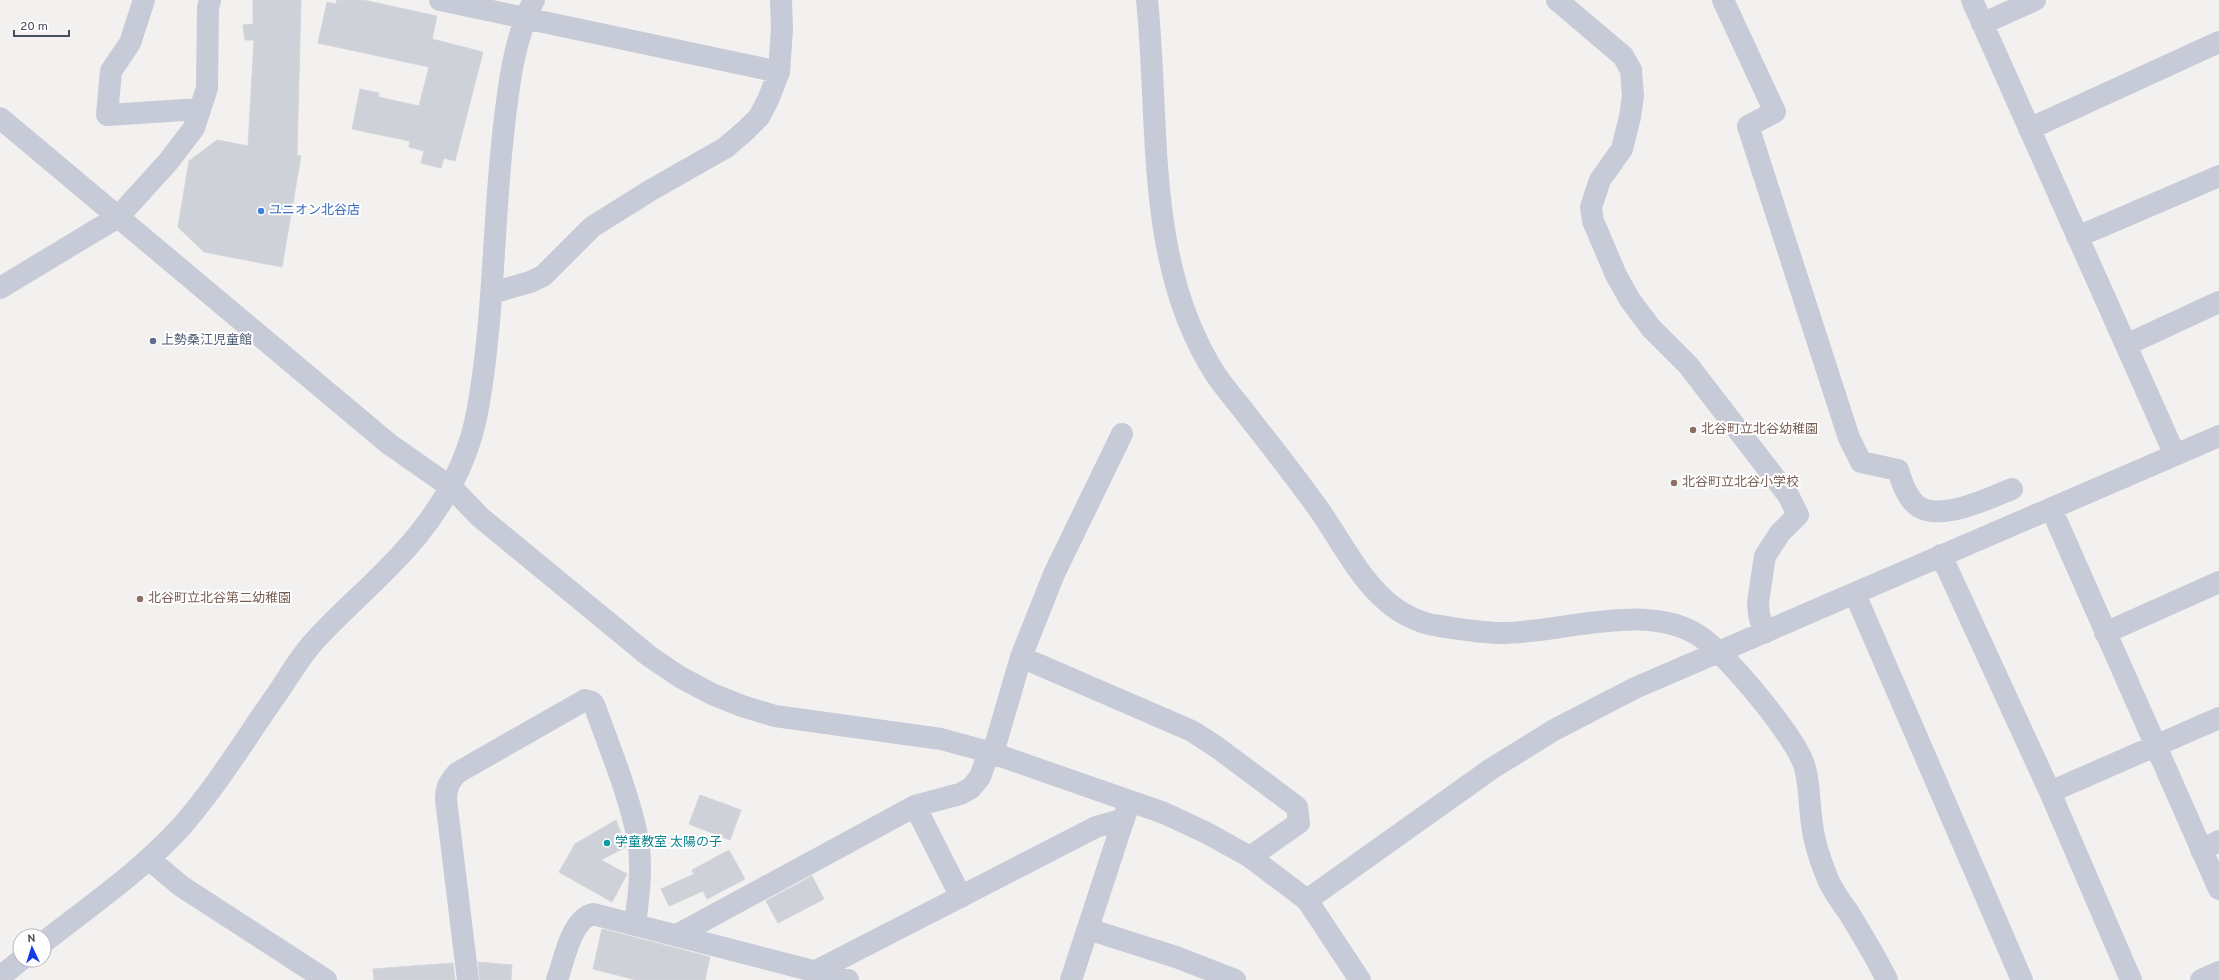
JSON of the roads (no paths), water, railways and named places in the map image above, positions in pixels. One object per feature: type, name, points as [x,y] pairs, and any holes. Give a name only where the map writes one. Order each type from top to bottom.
[{"type":"street","points":[[144,0],[130,43],[111,71],[107,115],[200,109]]},
{"type":"street","points":[[0,288],[118,217],[168,162],[190,134],[194,128],[207,88],[208,8],[210,0]]},
{"type":"street","points":[[440,0],[529,9],[779,72]]},
{"type":"street","points":[[492,293],[530,282],[543,276],[592,227],[651,190],[725,148],[759,117],[768,100],[779,72],[782,29],[781,0]]},
{"type":"street","points":[[1147,0],[1152,52],[1156,154],[1161,215],[1178,293],[1189,323],[1216,375],[1315,504],[1359,571],[1376,592],[1397,610],[1416,621],[1434,625],[1500,633],[1541,630],[1595,622],[1652,620],[1694,632],[1720,652],[1790,739],[1804,764],[1810,793],[1811,821],[1818,856],[1829,882],[1881,979]]},
{"type":"street","points":[[1557,0],[1622,56],[1631,70],[1633,96],[1630,117],[1622,149],[1600,180],[1591,207],[1593,221],[1616,275],[1630,300],[1651,328],[1688,365],[1788,495],[1798,515],[1780,533],[1765,556],[1758,602],[1758,615],[1764,633]]},
{"type":"street","points":[[1723,0],[1775,112],[1748,126],[1849,438],[1861,462],[1898,470],[1905,488],[1912,500],[1919,507],[1928,510],[1950,510],[1975,504],[2012,489]]},
{"type":"street","points":[[1972,0],[2175,455]]},
{"type":"street","points":[[1982,24],[2035,0]]},
{"type":"street","points":[[52,936],[149,859],[181,826],[208,793],[309,646],[340,613],[386,571],[424,530],[452,488],[471,440],[478,409],[492,293],[500,170],[507,103],[529,9]]},
{"type":"street","points":[[2029,129],[2219,42]]},
{"type":"street","points":[[5,130],[118,217],[389,444],[452,488],[480,517],[649,656],[680,677],[712,694],[742,706],[775,716],[941,739],[992,752],[1127,811],[1164,813],[1200,829],[1250,857],[1307,900],[1360,980]]},
{"type":"street","points":[[2077,236],[2219,176]]},
{"type":"street","points":[[2126,345],[2219,302]]},
{"type":"street","points":[[677,935],[915,806],[960,794],[972,788],[980,777],[992,752],[1021,657],[1054,574],[1122,434]]},
{"type":"street","points":[[1307,900],[1491,769],[1554,730],[1635,688],[2219,436]]},
{"type":"street","points":[[2051,508],[2155,747],[2210,845],[2219,889]]},
{"type":"street","points":[[1941,555],[2050,792],[2131,980]]},
{"type":"street","points":[[2106,633],[2219,582]]},
{"type":"street","points":[[1855,594],[2022,980]]},
{"type":"street","points":[[1021,657],[1192,731],[1218,748],[1297,807],[1299,823],[1250,857]]},
{"type":"street","points":[[468,980],[446,800],[446,789],[449,782],[457,773],[585,700],[592,702],[595,707],[616,763],[637,836],[639,894],[635,924]]},
{"type":"street","points":[[2050,792],[2219,718]]},
{"type":"street","points":[[915,806],[961,897]]},
{"type":"street","points":[[816,971],[1127,811]]},
{"type":"street","points":[[1071,980],[1127,811]]},
{"type":"street","points":[[149,859],[181,886],[326,980]]},
{"type":"street","points":[[557,980],[576,927],[586,916],[600,915],[848,980]]},
{"type":"street","points":[[1088,929],[1184,959],[1234,980]]},
{"type":"street","points":[[0,977],[12,967]]},
{"type":"street","points":[[2201,980],[2219,972]]},
{"type":"place","name":"ユニオン北谷店","points":[[261,211]]},
{"type":"place","name":"上勢桑江児童館","points":[[153,341]]},
{"type":"place","name":"北谷町立北谷幼稚園","points":[[1693,430]]},
{"type":"place","name":"北谷町立北谷小学校","points":[[1674,483]]},
{"type":"place","name":"北谷町立北谷第二幼稚園","points":[[140,599]]},
{"type":"place","name":"学童教室 太陽の子","points":[[607,843]]}]
